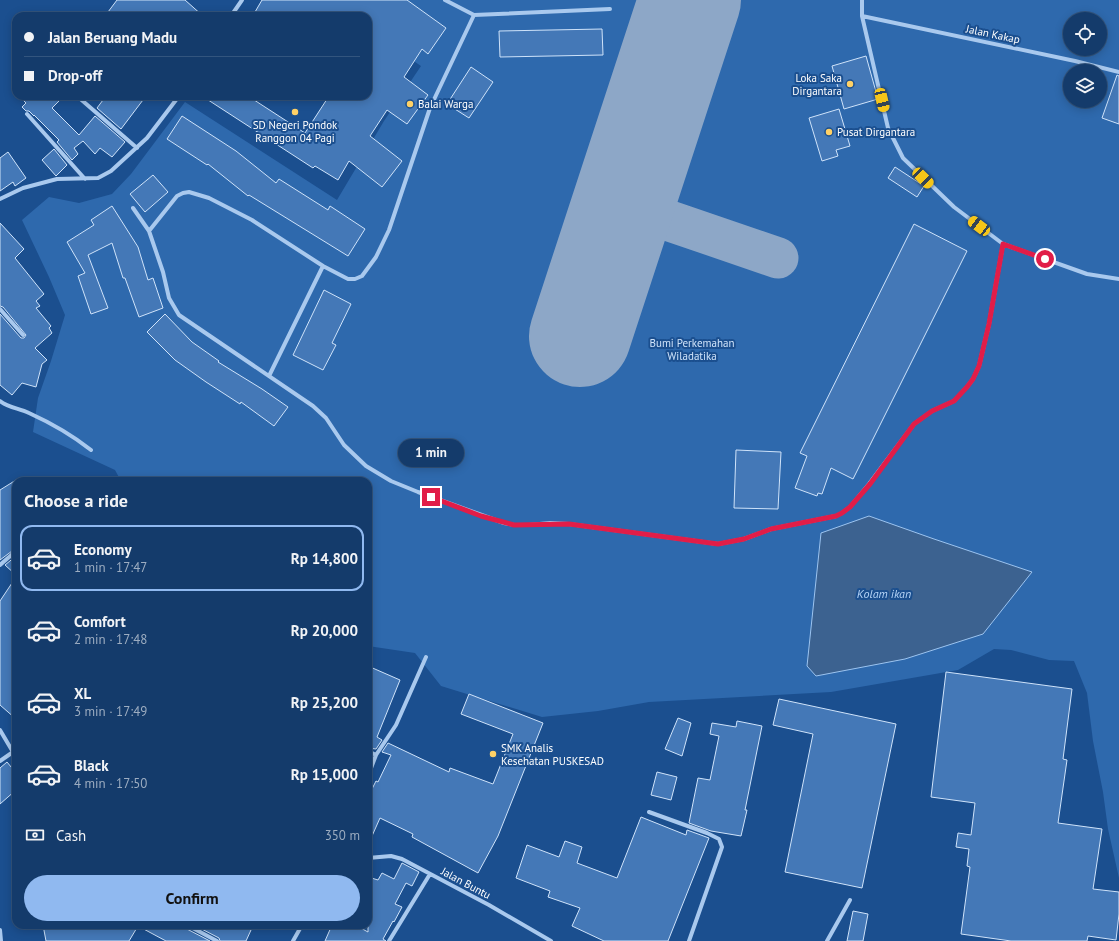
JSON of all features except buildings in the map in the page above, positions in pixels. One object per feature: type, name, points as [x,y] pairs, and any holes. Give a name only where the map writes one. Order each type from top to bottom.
[{"type":"street","points":[[234,12],[242,0]]},
{"type":"street","points":[[445,0],[474,15],[610,9]]},
{"type":"street","points":[[862,0],[862,16],[888,128],[903,158],[954,207],[1003,244],[1086,274],[1119,279]]},
{"type":"street","points":[[149,231],[177,196],[189,192],[209,198],[252,220],[323,266],[348,279],[355,279],[362,276],[376,257],[392,224],[430,108],[474,15]]},
{"type":"street","name":"Jalan Kakap","points":[[862,16],[1075,61],[1119,72]]},
{"type":"street","points":[[82,100],[137,148]]},
{"type":"street","points":[[0,199],[23,188],[57,179],[98,178],[111,171],[147,138],[176,100]]},
{"type":"street","points":[[27,114],[85,179]]},
{"type":"street","points":[[133,208],[149,231],[163,272],[169,298],[179,314],[322,413],[344,445],[366,466],[391,481],[481,516],[514,525],[569,524],[718,544],[744,539],[771,529],[831,517],[842,513],[850,507],[870,484],[914,424],[932,411],[954,401],[973,379],[979,366],[1003,244]]},
{"type":"street","points":[[269,376],[323,266]]},
{"type":"street","points":[[0,309],[23,335]]},
{"type":"street","points":[[0,401],[6,406],[23,410],[56,426],[75,437],[91,450]]},
{"type":"street","points":[[0,564],[12,554]]},
{"type":"street","points":[[372,766],[376,755],[396,725],[426,657]]},
{"type":"street","points":[[0,730],[12,750]]},
{"type":"street","points":[[0,761],[12,754]]},
{"type":"street","points":[[372,754],[376,755]]},
{"type":"street","points":[[649,812],[707,833],[719,839],[722,847],[689,941]]},
{"type":"street","name":"Jalan Buntu","points":[[372,858],[391,856],[402,859],[489,905],[551,941]]},
{"type":"street","points":[[389,941],[430,874]]},
{"type":"street","points":[[827,941],[850,900]]},
{"type":"street","points":[[194,929],[217,941]]},
{"type":"street","points":[[293,941],[300,929]]},
{"type":"street","points":[[0,931],[1,941]]},
{"type":"green space","name":"Bumi Perkemahan Wiladatika","points":[[324,0],[1119,0],[1119,878],[1108,829],[1103,792],[1093,741],[1087,693],[1074,661],[1049,660],[1011,650],[994,649],[958,670],[831,692],[649,702],[598,711],[542,717],[441,686],[415,653],[372,647],[372,477],[119,477],[115,470],[33,432],[38,398],[65,315],[22,220],[49,197],[79,203],[112,194],[131,174],[185,102],[337,200],[384,121],[421,66],[372,33],[372,12],[357,12]]},
{"type":"water","name":"Kolam ikan","points":[[869,516],[1032,572],[983,634],[905,659],[816,676],[807,666],[821,533]]},
{"type":"taxiway","points":[[623,205],[778,258]]},
{"type":"runway","points":[[580,336],[690,0]]},
{"type":"place","name":"Loka Saka Dirgantara","points":[[850,84]]},
{"type":"place","name":"Balai Warga","points":[[410,104]]},
{"type":"place","name":"SD Negeri Pondok Ranggon 04 Pagi","points":[[295,112]]},
{"type":"place","name":"Pusat Dirgantara","points":[[829,132]]},
{"type":"place","name":"SMK Analis Kesehatan PUSKESAD","points":[[493,754]]},
{"type":"route","points":[[431,497],[481,516],[514,525],[550,523],[569,524],[718,544],[744,539],[771,529],[836,516],[850,507],[870,484],[914,424],[932,411],[954,401],[973,379],[979,366],[989,324],[1003,244],[1045,259]]}]
